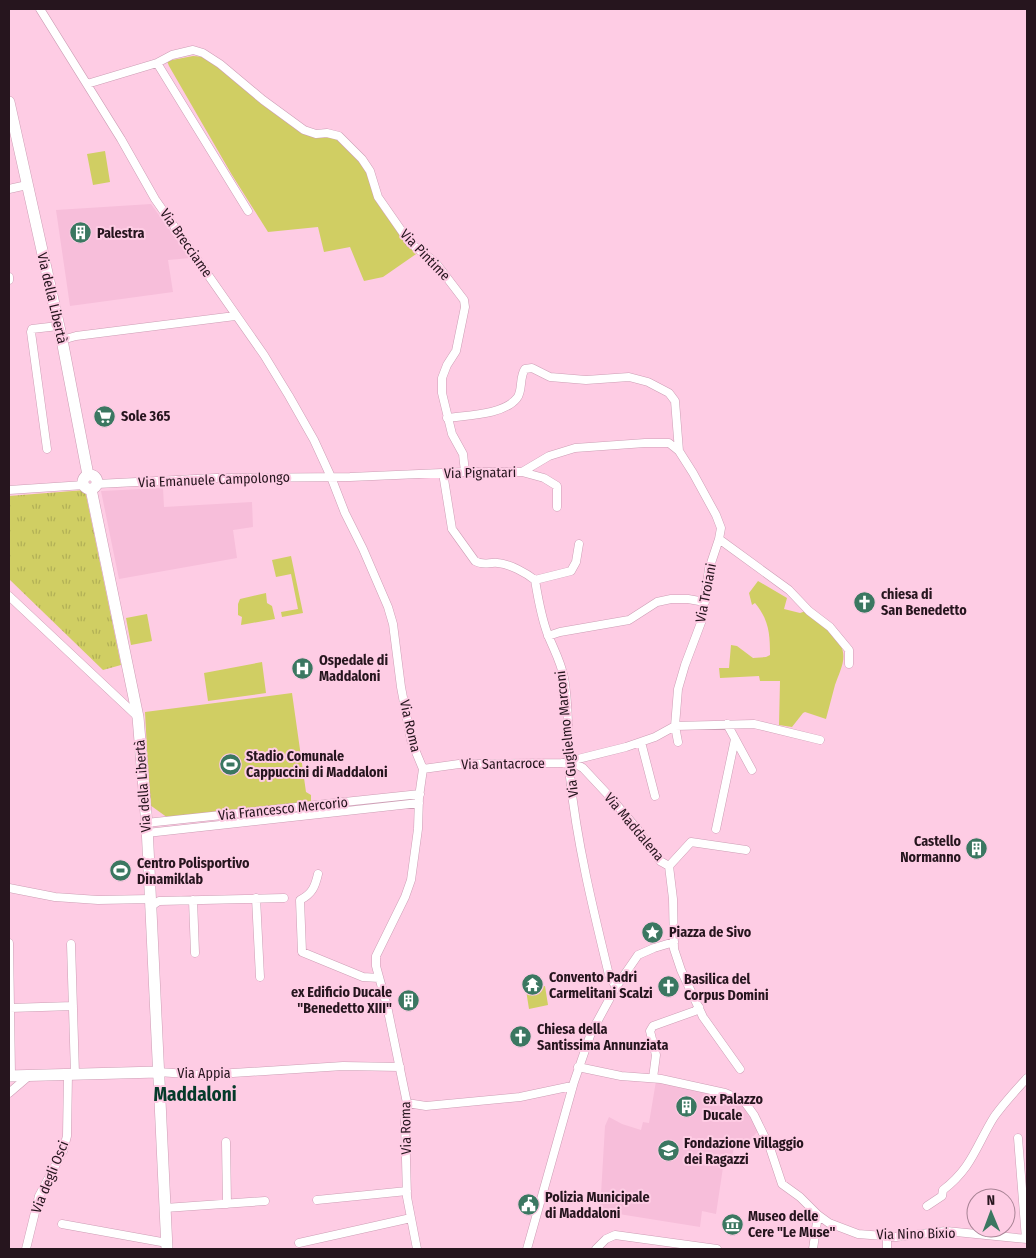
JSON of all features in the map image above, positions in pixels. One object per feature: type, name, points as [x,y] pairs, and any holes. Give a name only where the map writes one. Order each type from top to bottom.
[{"type":"main road","name":"Via della Libertà","points":[[9,102],[11,128],[27,185],[62,340],[138,718],[147,828],[167,1246]]},
{"type":"main road","name":"Via Appia","points":[[10,1075],[158,1072]]},
{"type":"street","name":"Via Brecciame","points":[[40,9],[155,199],[264,355],[314,440],[331,477]]},
{"type":"street","name":"Via Pintime","points":[[87,84],[157,63],[172,55],[194,50],[203,52],[304,130],[316,134],[327,133],[338,136],[362,159],[370,171],[378,197],[393,220],[410,243],[435,262],[464,300],[465,307],[456,351],[447,365],[442,378],[442,394],[452,434],[463,454],[465,472]]},
{"type":"street","points":[[157,63],[248,210]]},
{"type":"street","points":[[9,189],[27,185]]},
{"type":"street","points":[[62,340],[76,336],[235,316]]},
{"type":"street","points":[[47,448],[30,332],[32,329],[58,326]]},
{"type":"street","points":[[447,418],[508,407],[518,397],[521,374],[525,368],[532,368],[550,377],[586,380],[629,377],[648,382],[662,389],[669,393],[675,401],[679,451]]},
{"type":"street","name":"Via Pignatari","points":[[331,477],[522,472],[549,456],[575,448],[661,442],[674,446],[679,451]]},
{"type":"street","name":"Via Troiani","points":[[678,742],[675,726],[678,689],[702,620],[709,568],[721,528],[716,515],[679,451]]},
{"type":"street","points":[[522,472],[544,478],[557,486],[557,507]]},
{"type":"street","points":[[443,473],[452,529],[475,561],[480,564],[499,563],[506,565],[535,580],[571,572],[576,562],[579,544]]},
{"type":"street","name":"Via Emanuele Campolongo","points":[[9,490],[90,483],[216,478],[331,477]]},
{"type":"street","name":"Via Roma","points":[[331,477],[345,513],[388,607],[393,624],[401,687],[412,740],[423,769],[411,880],[405,897],[376,956],[376,966],[388,1006],[407,1103],[405,1122],[407,1191],[417,1249]]},
{"type":"street","points":[[719,539],[789,590],[830,627],[849,650],[849,664]]},
{"type":"street","name":"Via Guglielmo Marconi","points":[[535,580],[540,611],[548,636],[559,659],[564,678],[569,760],[579,844],[609,975],[616,987]]},
{"type":"street","points":[[9,596],[138,718]]},
{"type":"street","points":[[548,636],[560,632],[629,620],[657,602],[671,599],[705,602]]},
{"type":"street","points":[[727,724],[752,770]]},
{"type":"street","name":"Via Santacroce","points":[[423,769],[459,764],[562,764],[569,760],[592,756],[641,742],[675,726],[754,724],[820,740]]},
{"type":"street","points":[[716,829],[735,739]]},
{"type":"street","points":[[641,742],[655,796]]},
{"type":"street","name":"Via Maddalena","points":[[569,760],[583,768],[638,830],[660,861],[669,866],[673,899],[674,949],[681,970],[703,1017],[740,1070]]},
{"type":"street","name":"Via Francesco Mercorio","points":[[147,828],[420,794]]},
{"type":"street","name":"Via Francesco Mercorio","points":[[147,828],[419,803]]},
{"type":"street","points":[[669,866],[691,842],[746,850]]},
{"type":"street","points":[[318,874],[314,888],[306,897],[300,900],[302,952],[363,977],[379,978]]},
{"type":"street","points":[[9,888],[55,897],[150,903],[159,901],[284,898]]},
{"type":"street","points":[[256,898],[260,976]]},
{"type":"street","points":[[193,900],[195,953]]},
{"type":"street","points":[[527,1249],[572,1086],[591,1033],[616,987],[638,955],[674,942]]},
{"type":"street","points":[[9,943],[10,1075]]},
{"type":"street","name":"Via degli Osci","points":[[26,1249],[39,1196],[63,1151],[67,1136],[73,1006],[71,944]]},
{"type":"street","points":[[10,1008],[73,1006]]},
{"type":"street","points":[[653,1078],[656,1055],[650,1031],[653,1026],[699,1007]]},
{"type":"street","name":"Via Appia","points":[[158,1072],[202,1075],[343,1066],[400,1067]]},
{"type":"street","name":"Via Nino Bixio","points":[[578,1067],[621,1076],[653,1078],[725,1093],[744,1101],[754,1115],[770,1148],[782,1184],[829,1223],[858,1234],[896,1237],[946,1231],[1027,1239]]},
{"type":"street","points":[[9,1093],[30,1075]]},
{"type":"street","points":[[927,1206],[942,1196],[943,1190],[965,1170],[995,1116],[1027,1078]]},
{"type":"street","points":[[407,1103],[426,1106],[520,1097],[572,1086]]},
{"type":"street","points":[[1018,1138],[1027,1239]]},
{"type":"street","points":[[226,1142],[227,1204]]},
{"type":"street","points":[[316,1200],[407,1191]]},
{"type":"street","points":[[165,1208],[265,1202]]},
{"type":"street","points":[[813,1249],[818,1215]]},
{"type":"street","points":[[299,1243],[411,1218]]},
{"type":"street","points":[[62,1224],[167,1246]]},
{"type":"street","points":[[596,1249],[606,1239],[616,1235],[717,1249]]},
{"type":"street","points":[[887,1236],[887,1249]]},
{"type":"shaded area","points":[[151,204],[190,258],[168,260],[173,292],[70,306],[56,210]]},
{"type":"shaded area","points":[[163,488],[164,507],[252,502],[253,527],[233,530],[237,558],[119,579],[101,491]]},
{"type":"shaded area","name":"Fondazione Villaggio dei Ragazzi","points":[[656,1081],[740,1102],[747,1110],[758,1131],[748,1142],[744,1139],[737,1149],[734,1148],[732,1156],[725,1154],[716,1214],[702,1211],[700,1227],[600,1211],[605,1126],[609,1117],[622,1124],[641,1130],[643,1122],[649,1123]]},
{"type":"green space","points":[[193,56],[206,57],[304,132],[336,138],[348,148],[365,168],[378,204],[384,213],[408,245],[419,252],[383,277],[364,281],[350,247],[324,252],[318,227],[268,232],[232,175],[167,61]]},
{"type":"green space","points":[[105,151],[110,182],[93,185],[87,154]]},
{"type":"green space","points":[[85,490],[121,665],[103,670],[9,579],[9,496]]},
{"type":"green space","points":[[291,556],[303,613],[282,617],[281,612],[298,609],[291,574],[276,577],[272,560]]},
{"type":"green space","points":[[758,581],[787,598],[784,609],[800,613],[806,611],[829,630],[840,644],[843,659],[826,719],[805,712],[792,727],[779,725],[780,681],[760,681],[759,676],[720,678],[719,668],[729,668],[731,645],[737,646],[753,658],[770,655],[766,621],[755,603],[752,605],[749,593]]},
{"type":"green space","points":[[266,593],[267,603],[272,606],[275,619],[241,625],[242,617],[238,615],[240,599]]},
{"type":"green space","points":[[147,614],[152,641],[131,645],[126,618]]},
{"type":"green space","points":[[262,662],[266,693],[208,701],[204,673]]},
{"type":"green space","points":[[292,693],[306,792],[311,795],[311,802],[168,818],[150,805],[145,712]]},
{"type":"green space","points":[[545,986],[548,1005],[529,1009],[526,990]]},
{"type":"place","name":"Palestra","points":[[81,233]]},
{"type":"place","name":"Sole 365","points":[[105,416]]},
{"type":"place","name":"chiesa di San Benedetto","points":[[865,602]]},
{"type":"place","name":"Ospedale di Maddaloni","points":[[303,668]]},
{"type":"place","name":"Stadio Comunale Cappuccini di Maddaloni","points":[[230,764]]},
{"type":"place","name":"Castello Normanno","points":[[977,849]]},
{"type":"place","name":"Centro Polisportivo Dinamiklab","points":[[121,871]]},
{"type":"place","name":"Piazza de Sivo","points":[[653,932]]},
{"type":"place","name":"Convento Padri Carmelitani Scalzi","points":[[533,985]]},
{"type":"place","name":"Basilica del Corpus Domini","points":[[668,987]]},
{"type":"place","name":"ex Edificio Ducale \"Benedetto XIII\"","points":[[408,1000]]},
{"type":"place","name":"Chiesa della Santissima Annunziata","points":[[521,1037]]},
{"type":"place","name":"ex Palazzo Ducale","points":[[687,1107]]},
{"type":"place","name":"Fondazione Villaggio dei Ragazzi","points":[[668,1151]]},
{"type":"place","name":"Polizia Municipale di Maddaloni","points":[[529,1205]]},
{"type":"place","name":"Museo delle Cere \"Le Muse\"","points":[[732,1224]]},
{"type":"district","name":"Maddaloni","points":[[195,1094]]}]
